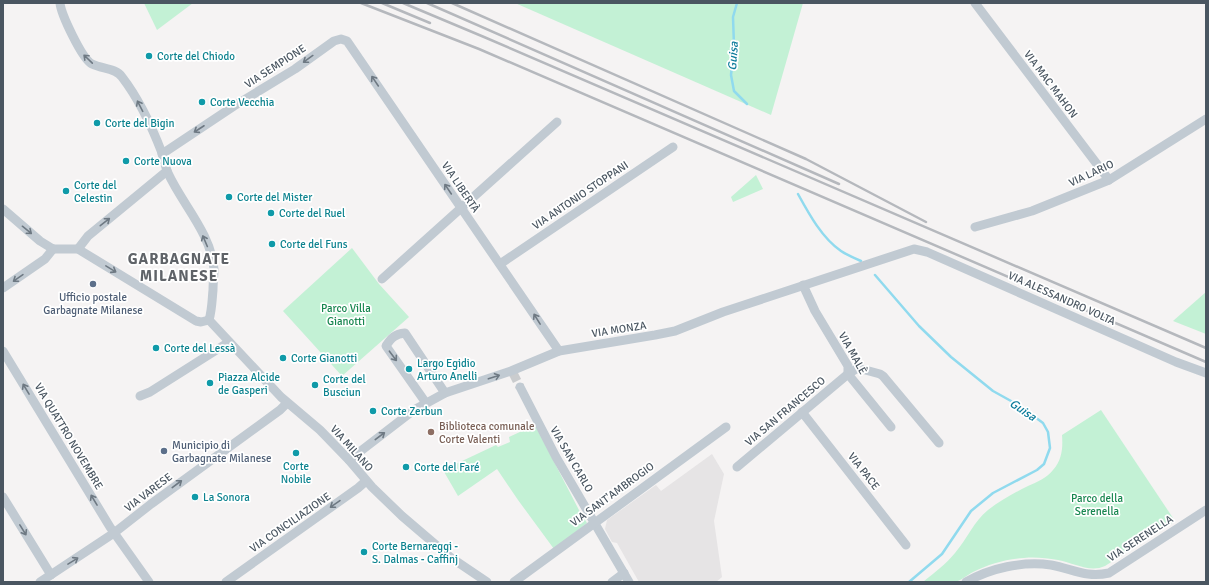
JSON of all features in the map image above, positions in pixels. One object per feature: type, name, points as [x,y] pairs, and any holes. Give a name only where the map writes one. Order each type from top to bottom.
[{"type":"street","points":[[3,288],[45,259],[53,250],[61,248],[78,249],[196,321],[201,322],[209,320],[212,305],[214,269],[211,253],[200,229],[167,171],[162,154],[139,105],[122,76],[116,72],[92,64],[86,60],[64,16],[60,3]]},
{"type":"street","name":"VIA MAC MAHON","points":[[975,3],[1109,180]]},
{"type":"street","name":"VIA SEMPIONE","points":[[162,154],[234,106],[296,69],[334,41],[341,39]]},
{"type":"street","name":"VIA LIBERTÀ","points":[[341,39],[347,41],[559,351]]},
{"type":"street","name":"VIA LARIO","points":[[975,227],[1032,211],[1109,180],[1206,119]]},
{"type":"street","points":[[382,279],[557,122]]},
{"type":"street","name":"VIA ANTONIO STOPPANI","points":[[500,264],[673,147]]},
{"type":"street","points":[[78,249],[88,236],[167,171]]},
{"type":"street","points":[[3,209],[53,250]]},
{"type":"street","name":"VIA ALESSANDRO VOLTA","points":[[908,250],[914,249],[927,252],[1176,362],[1206,373]]},
{"type":"street","name":"VIA MONZA","points":[[349,460],[426,402],[445,394],[512,372],[559,351],[675,331],[723,312],[908,250]]},
{"type":"street","name":"VIA MALÈ","points":[[803,285],[815,311],[848,366],[848,374],[892,428]]},
{"type":"street","name":"VIA MILANO","points":[[209,320],[287,403],[320,430],[349,460],[366,481],[402,516],[450,557],[487,582]]},
{"type":"street","points":[[426,402],[386,346],[390,339],[398,334],[405,333],[445,394]]},
{"type":"street","points":[[140,396],[150,392],[229,342]]},
{"type":"street","name":"VIA QUATTRO NOVEMBRE","points":[[3,351],[114,533],[149,582]]},
{"type":"street","points":[[848,374],[858,368],[880,374],[939,443]]},
{"type":"street","name":"VIA SAN FRANCESCO","points":[[737,467],[848,374]]},
{"type":"street","name":"VIA SAN CARLO","points":[[520,387],[556,457],[629,582]]},
{"type":"street","name":"VIA VARESE","points":[[40,582],[114,533],[151,504],[280,410],[287,403]]},
{"type":"street","name":"VIA PACE","points":[[802,412],[906,545]]},
{"type":"street","name":"VIA SANT'AMBROGIO","points":[[514,582],[726,427]]},
{"type":"street","name":"VIA CONCILIAZIONE","points":[[226,582],[366,481]]},
{"type":"street","points":[[3,497],[51,575]]},
{"type":"street","name":"VIA SERENELLA","points":[[966,582],[976,576],[1013,566],[1050,565],[1087,574],[1097,575],[1109,573],[1206,510]]},
{"type":"street","points":[[612,582],[624,573]]},
{"type":"shaded area","points":[[712,454],[724,474],[714,521],[722,577],[716,582],[639,582],[617,543],[612,542],[605,529],[607,520],[656,485],[661,491]]},
{"type":"green space","points":[[144,3],[193,3],[157,30]]},
{"type":"green space","points":[[515,3],[803,3],[771,115]]},
{"type":"green space","points":[[756,175],[763,189],[733,202],[731,197]]},
{"type":"green space","name":"Parco Villa Gianotti","points":[[352,248],[379,284],[409,317],[342,376],[283,311]]},
{"type":"green space","points":[[1206,292],[1206,334],[1173,321]]},
{"type":"green space","name":"Parco della Serenella","points":[[1101,410],[1175,521],[1105,566],[1099,568],[1082,567],[1064,561],[1049,559],[1011,559],[991,564],[957,581],[947,583],[923,582],[940,568],[959,548],[983,514],[998,503],[1042,480],[1051,473],[1060,458],[1062,449],[1062,435]]},
{"type":"green space","points":[[535,425],[587,523],[554,549],[497,469],[458,496],[443,470],[496,445],[498,447],[510,442],[509,437]]},
{"type":"waterway","name":"Guisa","points":[[737,3],[733,17],[734,46],[731,75],[734,91],[747,104]]},
{"type":"waterway","name":"Guisa","points":[[798,194],[816,225],[834,246],[861,261]]},
{"type":"waterway","name":"Guisa","points":[[875,275],[919,326],[951,357],[993,391],[1020,406],[1043,423],[1048,432],[1050,448],[1044,464],[1037,470],[993,493],[971,511],[942,554],[909,582]]},
{"type":"tunnel","points":[[513,373],[520,387]]},
{"type":"railway","points":[[361,3],[479,49],[1206,362]]},
{"type":"railway","points":[[382,3],[430,23]]},
{"type":"railway","points":[[403,3],[1206,348]]},
{"type":"railway","points":[[427,3],[839,184]]},
{"type":"railway","points":[[452,3],[806,159],[926,222]]},
{"type":"place","name":"Corte del Chiodo","points":[[149,56]]},
{"type":"place","name":"Corte Vecchia","points":[[202,102]]},
{"type":"place","name":"Corte del Bigin","points":[[97,123]]},
{"type":"place","name":"Corte Nuova","points":[[126,161]]},
{"type":"place","name":"Corte del Celestin","points":[[66,191]]},
{"type":"place","name":"Corte del Mister","points":[[229,197]]},
{"type":"place","name":"Corte del Ruel","points":[[271,213]]},
{"type":"place","name":"Corte del Funs","points":[[272,244]]},
{"type":"place","name":"Ufficio postale Garbagnate Milanese","points":[[93,284]]},
{"type":"place","name":"Corte del Lessà","points":[[156,348]]},
{"type":"place","name":"Corte Gianotti","points":[[283,358]]},
{"type":"place","name":"Largo Egidio Arturo Anelli","points":[[409,369]]},
{"type":"place","name":"Piazza Alcide de Gasperi","points":[[210,383]]},
{"type":"place","name":"Corte del Busciun","points":[[315,385]]},
{"type":"place","name":"Corte Zerbun","points":[[373,411]]},
{"type":"place","name":"Biblioteca comunale Corte Valenti","points":[[431,432]]},
{"type":"place","name":"Municipio di Garbagnate Milanese","points":[[164,451]]},
{"type":"place","name":"Corte Nobile","points":[[296,453]]},
{"type":"place","name":"Corte del Faré","points":[[406,467]]},
{"type":"place","name":"La Sonora","points":[[195,497]]},
{"type":"place","name":"Corte Bernareggi - S. Dalmas - Caffinj","points":[[364,552]]},
{"type":"district","name":"GARBAGNATE MILANESE","points":[[179,268]]}]
